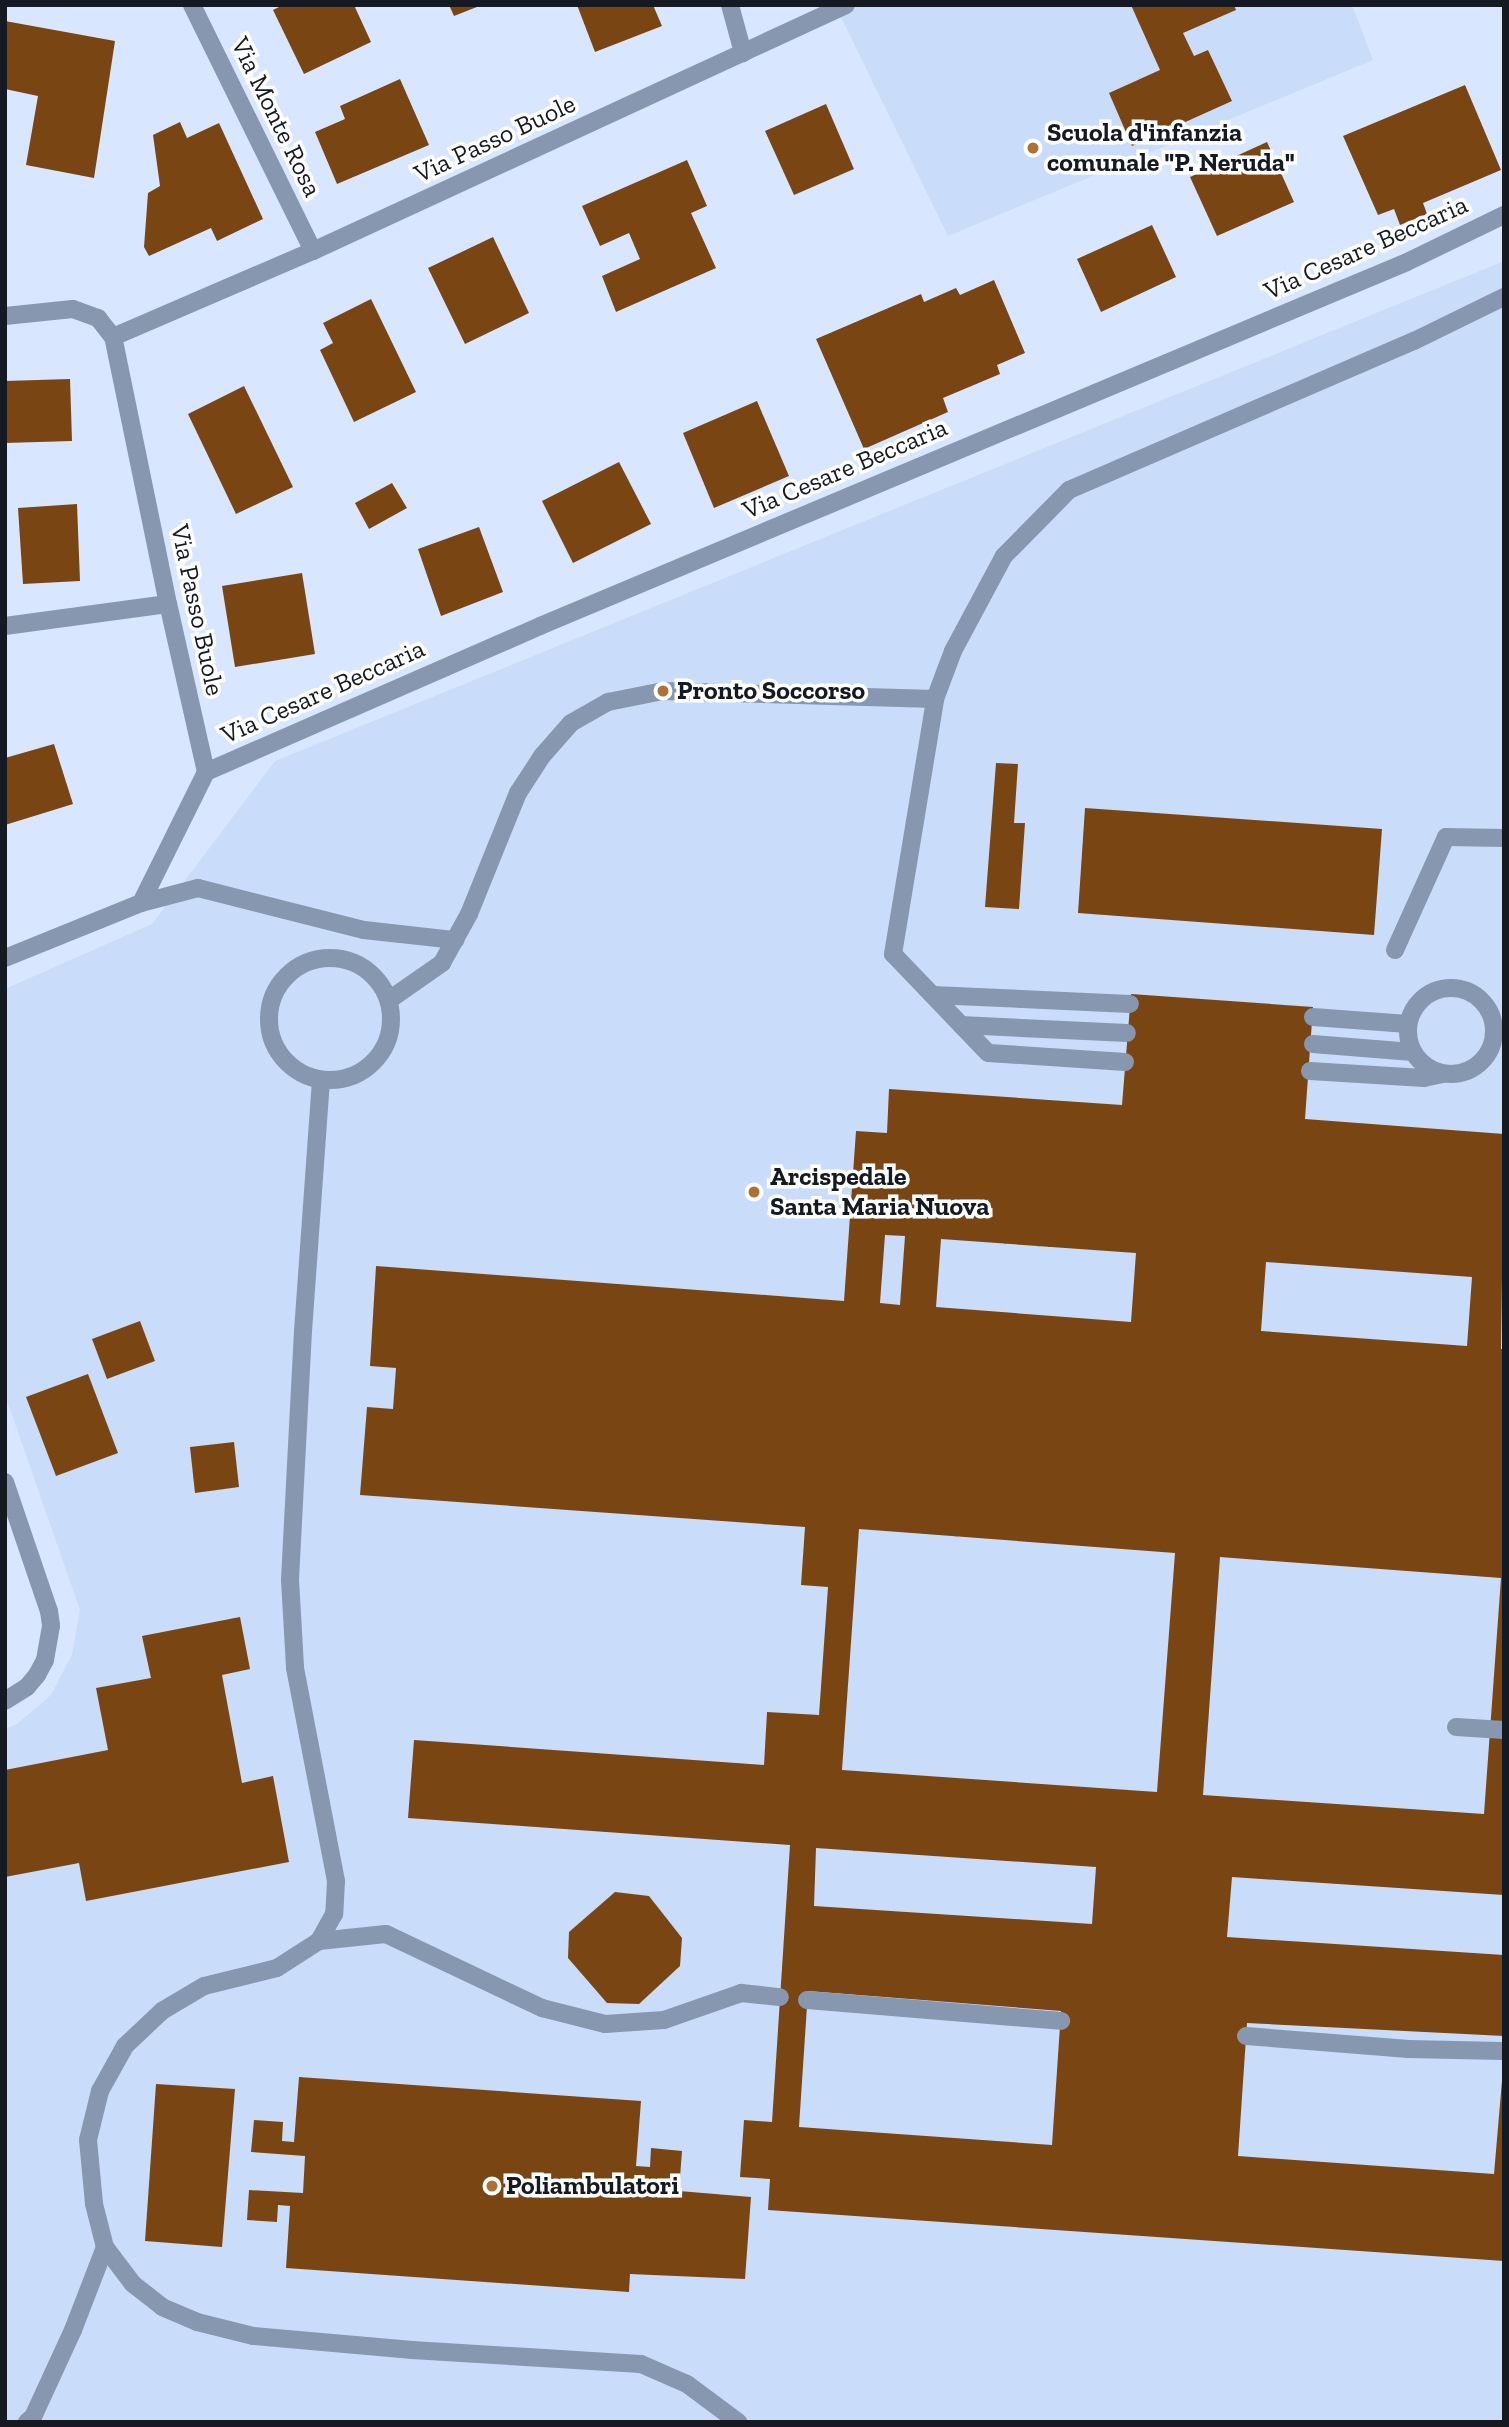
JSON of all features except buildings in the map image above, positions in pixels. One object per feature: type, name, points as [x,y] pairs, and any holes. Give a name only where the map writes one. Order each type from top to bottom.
[{"type":"street","name":"Via Monte Rosa","points":[[192,5],[313,251]]},
{"type":"street","points":[[730,5],[743,53]]},
{"type":"street","name":"Via Passo Buole","points":[[206,772],[113,337],[313,251],[846,5]]},
{"type":"street","name":"Via Cesare Beccaria","points":[[206,772],[540,626],[1407,261],[1504,215]]},
{"type":"street","points":[[1125,1062],[988,1053],[893,954],[935,699],[953,651],[1004,556],[1069,490],[1414,341],[1504,297]]},
{"type":"street","points":[[5,316],[73,309],[98,318],[113,337]]},
{"type":"street","points":[[5,626],[168,604]]},
{"type":"street","points":[[389,1000],[442,963],[469,914],[518,793],[541,756],[571,723],[608,702],[663,691],[935,699]]},
{"type":"street","points":[[141,902],[206,772]]},
{"type":"street","points":[[1395,950],[1446,837],[1504,838]]},
{"type":"street","points":[[5,958],[141,902],[198,888],[364,930],[455,940]]},
{"type":"street","points":[[323,958],[344,959],[364,967],[379,981],[389,1000],[392,1017],[390,1035],[383,1052],[372,1066],[348,1078],[321,1080],[303,1075],[287,1063],[276,1048],[270,1029],[270,1010],[275,992],[287,976],[303,963],[323,958]]},
{"type":"street","points":[[1441,990],[1462,990],[1475,995],[1485,1006],[1493,1033],[1484,1059],[1459,1074],[1444,1073],[1432,1070],[1413,1052],[1408,1038],[1408,1024],[1422,999],[1441,990]]},
{"type":"street","points":[[933,995],[1130,1004]]},
{"type":"street","points":[[1485,1006],[1504,1009]]},
{"type":"street","points":[[1313,1017],[1408,1024]]},
{"type":"street","points":[[961,1025],[1127,1033]]},
{"type":"street","points":[[1313,1044],[1413,1052]]},
{"type":"street","points":[[1310,1071],[1424,1078],[1444,1073]]},
{"type":"street","points":[[319,1941],[334,1914],[336,1881],[295,1668],[290,1580],[303,1331],[321,1080]]},
{"type":"street","points":[[5,1482],[49,1611],[51,1626],[45,1660],[37,1675],[27,1687],[5,1701]]},
{"type":"street","points":[[1456,1727],[1504,1730]]},
{"type":"street","points":[[738,2422],[687,2384],[641,2364],[412,2350],[253,2336],[197,2322],[162,2307],[133,2284],[105,2246],[94,2204],[88,2140],[100,2091],[125,2046],[162,2011],[204,1986],[277,1968],[319,1941],[386,1934],[542,2008],[605,2024],[664,2020],[741,1993],[780,1997]]},
{"type":"street","points":[[807,2000],[1061,2021]]},
{"type":"street","points":[[1246,2036],[1408,2049],[1502,2051]]},
{"type":"street","points":[[27,2422],[33,2417],[73,2330],[105,2246]]},
{"type":"shaded area","name":"Scuola d'infanzia comunale \"P. Neruda\"","points":[[847,5],[1352,5],[1373,60],[948,236],[837,9]]},
{"type":"shaded area","name":"Arcispedale Santa Maria Nuova","points":[[1504,261],[1504,2422],[5,2422],[5,1729],[17,1724],[51,1695],[72,1654],[80,1610],[5,1395],[5,989],[152,924],[275,761]]},
{"type":"place","name":"Scuola d'infanzia comunale \"P. Neruda\"","points":[[1033,148]]},
{"type":"place","name":"Pronto Soccorso","points":[[663,691]]},
{"type":"place","name":"Arcispedale Santa Maria Nuova","points":[[754,1192]]},
{"type":"place","name":"Poliambulatori","points":[[492,2186]]}]
